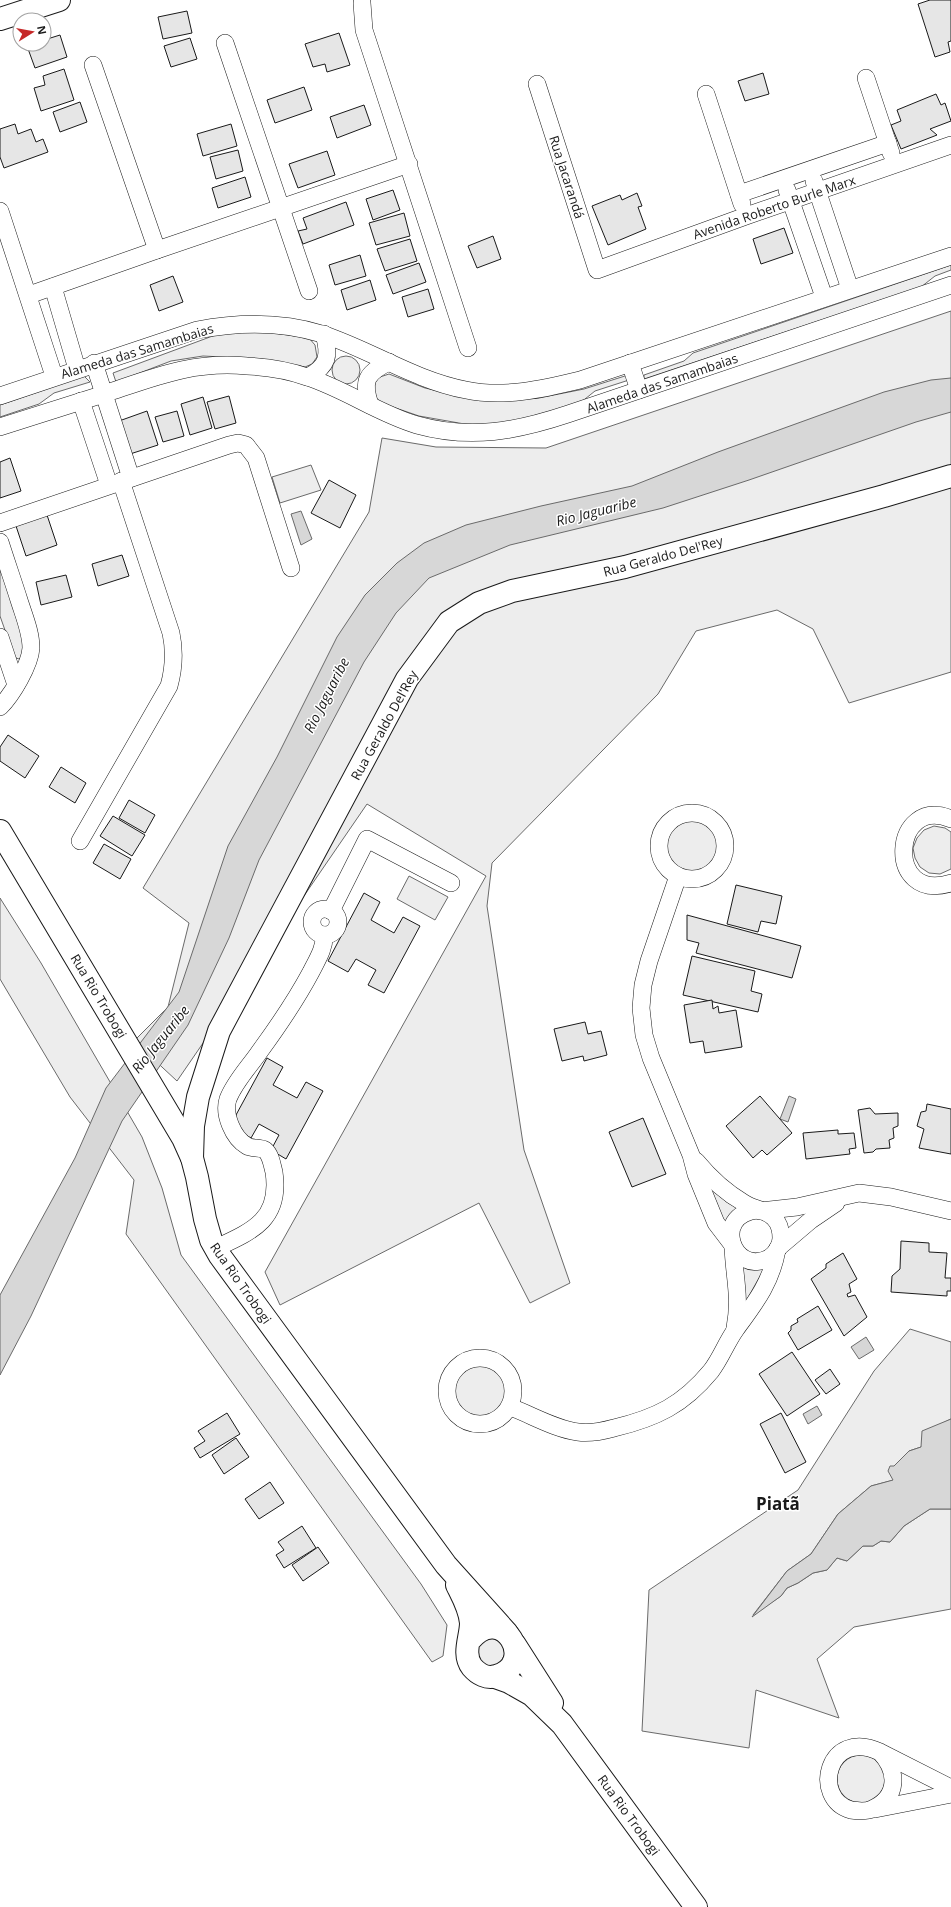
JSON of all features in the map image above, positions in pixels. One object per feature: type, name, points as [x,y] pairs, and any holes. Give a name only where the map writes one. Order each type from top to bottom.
[{"type":"main road","points":[[0,19],[59,0]]},
{"type":"main road","name":"Rua Geraldo Del'Rey","points":[[192,1158],[193,1126],[198,1097],[220,1031],[407,679],[449,622],[479,603],[512,592],[625,567],[884,496],[951,476]]},
{"type":"main road","name":"Rua Rio Trobogi","points":[[0,831],[183,1138],[192,1158],[205,1220],[211,1240],[216,1248],[446,1565],[511,1639],[552,1704],[562,1724]]},
{"type":"main road","name":"Rua Rio Trobogi","points":[[446,1565],[469,1611],[470,1640]]},
{"type":"main road","points":[[499,1628],[511,1639],[516,1656],[512,1666],[505,1673],[495,1677],[482,1675],[470,1665],[467,1657],[467,1648],[475,1633],[482,1629],[499,1628]]},
{"type":"main road","name":"Rua Rio Trobogi","points":[[495,1677],[509,1682],[532,1694],[562,1724],[696,1907]]},
{"type":"street","points":[[362,3],[364,30],[468,348]]},
{"type":"street","points":[[225,42],[309,291]]},
{"type":"street","points":[[93,64],[157,250]]},
{"type":"street","points":[[866,78],[895,164]]},
{"type":"street","name":"Rua Jacarandá","points":[[537,84],[598,270]]},
{"type":"street","points":[[706,94],[746,216]]},
{"type":"street","points":[[739,194],[888,143]]},
{"type":"street","name":"Avenida Roberto Burle Marx","points":[[598,270],[791,200],[951,145]]},
{"type":"street","points":[[29,295],[409,164]]},
{"type":"street","points":[[810,170],[850,289]]},
{"type":"street","points":[[784,178],[824,297]]},
{"type":"street","points":[[0,211],[29,295],[54,376]]},
{"type":"street","name":"Alameda das Samambaias","points":[[0,396],[77,368],[196,330],[224,324],[255,323],[283,325],[324,334],[389,362],[416,376],[440,384],[467,390],[495,393],[522,392],[551,387],[630,363],[824,297],[951,256]]},
{"type":"street","name":"Alameda das Samambaias","points":[[0,427],[158,375],[194,366],[224,364],[280,370],[308,377],[416,425],[443,430],[490,433],[542,423],[951,285]]},
{"type":"street","points":[[53,287],[77,368]]},
{"type":"street","points":[[308,377],[317,372],[324,365],[327,356],[327,345],[324,334]]},
{"type":"street","points":[[370,405],[366,389],[368,377],[371,372],[389,362]]},
{"type":"street","points":[[80,841],[169,686],[174,670],[174,651],[171,633],[120,481],[113,424],[94,363]]},
{"type":"street","points":[[630,363],[639,390]]},
{"type":"street","points":[[81,401],[91,432],[120,481]]},
{"type":"street","points":[[0,523],[120,481],[238,443],[246,445],[256,458],[291,568]]},
{"type":"street","points":[[0,542],[30,637],[31,650],[28,662],[16,685],[8,699],[0,707]]},
{"type":"street","points":[[0,637],[16,685]]},
{"type":"street","points":[[951,811],[921,820],[912,826],[904,840],[903,856],[906,867],[912,876],[921,882],[932,885],[951,883]]},
{"type":"street","points":[[932,816],[944,816],[951,819]]},
{"type":"street","points":[[216,1248],[238,1238],[258,1225],[266,1217],[275,1197],[274,1178],[270,1157],[265,1150],[248,1146],[235,1136],[229,1122],[228,1100],[236,1084],[294,1005],[320,956],[325,943],[324,935],[334,932],[338,923],[338,918],[331,910],[368,839],[451,883]]},
{"type":"street","points":[[678,876],[649,961],[643,985],[641,1008],[644,1035],[651,1058],[691,1155],[696,1174],[716,1222],[738,1254],[745,1259],[754,1261],[767,1259],[811,1220],[844,1197]]},
{"type":"street","points":[[510,1407],[566,1429],[579,1432],[596,1432],[636,1423],[659,1414],[678,1403],[697,1387],[723,1354],[735,1330],[752,1308],[772,1272],[781,1240],[779,1225],[768,1213],[744,1203],[715,1183],[691,1155]]},
{"type":"street","points":[[735,1330],[739,1309],[730,1236],[736,1220],[749,1211],[797,1207],[859,1193],[875,1194],[951,1211]]},
{"type":"street","points":[[951,1788],[880,1752],[863,1746],[857,1746],[845,1750],[836,1757],[830,1768],[828,1780],[831,1791],[837,1801],[847,1808],[859,1812],[951,1794]]},
{"type":"street","points":[[871,1810],[881,1804],[889,1795],[893,1784],[893,1772],[888,1761],[880,1752]]},
{"type":"shaded area","points":[[951,265],[951,270],[935,276],[921,287],[644,379],[644,375],[684,361],[693,353]]},
{"type":"shaded area","points":[[951,311],[951,672],[849,703],[813,629],[777,610],[696,631],[658,694],[492,863],[487,906],[524,1150],[570,1283],[530,1303],[479,1203],[280,1305],[265,1272],[486,876],[367,804],[177,1081],[134,1041],[168,1007],[189,923],[143,888],[369,512],[382,438],[436,447],[546,448]]},
{"type":"shaded area","points":[[253,330],[309,338],[315,345],[317,357],[312,364],[305,367],[261,359],[203,356],[171,361],[116,382],[113,373],[218,334]]},
{"type":"shaded area","points":[[346,356],[356,360],[360,370],[356,380],[346,384],[336,380],[332,370],[336,360]]},
{"type":"shaded area","points":[[389,374],[425,388],[470,398],[510,400],[539,398],[584,389],[628,375],[629,380],[595,391],[580,403],[501,425],[476,426],[419,416],[384,404],[377,399],[374,391],[375,382],[380,377]]},
{"type":"shaded area","points":[[84,376],[90,382],[54,393],[39,404],[0,417],[0,405]]},
{"type":"shaded area","points":[[311,465],[321,490],[280,503],[272,477]]},
{"type":"shaded area","points":[[0,565],[24,642],[22,656],[19,659],[16,658],[13,653],[0,616]]},
{"type":"shaded area","points":[[693,820],[707,824],[715,832],[719,846],[715,860],[707,868],[693,872],[679,868],[671,860],[667,846],[671,832],[679,824]]},
{"type":"shaded area","points":[[934,826],[945,828],[951,832],[951,869],[940,874],[929,873],[920,867],[915,858],[913,848],[917,838],[924,830]]},
{"type":"shaded area","points":[[409,876],[448,897],[435,920],[397,899]]},
{"type":"shaded area","points":[[0,898],[41,963],[142,1137],[162,1188],[181,1255],[421,1584],[447,1625],[443,1656],[432,1662],[126,1234],[134,1180],[70,1097],[0,979]]},
{"type":"shaded area","points":[[708,1187],[728,1203],[740,1209],[726,1227]]},
{"type":"shaded area","points":[[740,1265],[747,1269],[764,1269],[745,1303]]},
{"type":"shaded area","points":[[910,1329],[951,1342],[951,1419],[939,1425],[921,1447],[909,1451],[894,1466],[894,1480],[871,1486],[838,1514],[811,1554],[787,1571],[753,1615],[781,1596],[787,1588],[813,1573],[827,1570],[837,1558],[847,1561],[863,1546],[873,1546],[881,1541],[890,1542],[904,1526],[930,1509],[951,1509],[951,1609],[854,1627],[817,1659],[839,1718],[756,1690],[749,1748],[642,1731],[649,1590],[798,1490],[874,1371]]},
{"type":"shaded area","points":[[481,1365],[491,1367],[499,1373],[505,1381],[507,1391],[505,1401],[499,1409],[491,1415],[481,1417],[471,1415],[463,1409],[457,1401],[455,1391],[457,1381],[463,1373],[471,1367]]},
{"type":"shaded area","points":[[489,1634],[508,1646],[499,1667],[481,1666],[475,1644]]},
{"type":"shaded area","points":[[856,1755],[866,1755],[875,1759],[881,1765],[885,1774],[885,1784],[881,1793],[875,1799],[866,1803],[856,1803],[847,1799],[841,1793],[837,1784],[837,1774],[841,1765],[847,1759]]},
{"type":"water","name":"Rio Jaguaribe","points":[[951,378],[951,412],[916,422],[663,508],[510,545],[429,578],[396,613],[364,662],[259,860],[229,938],[188,1025],[122,1121],[31,1316],[0,1375],[0,1295],[75,1158],[106,1088],[179,992],[228,846],[277,757],[337,637],[365,595],[397,563],[424,543],[466,525],[541,506],[632,486],[718,452],[884,392],[931,380]]},
{"type":"water","points":[[301,511],[312,539],[301,545],[291,514]]},
{"type":"water","points":[[789,1096],[796,1099],[788,1122],[780,1119]]},
{"type":"water","points":[[866,1337],[874,1350],[859,1359],[851,1347]]},
{"type":"water","points":[[817,1406],[822,1415],[808,1424],[803,1414]]},
{"type":"water","points":[[951,1419],[951,1509],[930,1509],[904,1526],[890,1542],[881,1541],[873,1546],[863,1546],[847,1561],[837,1558],[827,1570],[813,1573],[787,1588],[781,1596],[752,1617],[787,1571],[811,1554],[838,1514],[871,1486],[893,1480],[888,1471],[890,1466],[894,1466],[909,1451],[921,1447],[922,1431]]},
{"type":"building","points":[[930,0],[951,0],[951,41],[948,42],[950,52],[935,57],[918,4]]},
{"type":"building","points":[[187,11],[192,33],[163,39],[158,17]]},
{"type":"building","points":[[339,33],[350,65],[327,72],[325,64],[313,67],[305,44]]},
{"type":"building","points":[[60,35],[67,57],[35,68],[29,52],[52,52],[52,38]]},
{"type":"building","points":[[190,38],[197,59],[171,67],[164,46]]},
{"type":"building","points":[[64,69],[74,100],[41,111],[34,88],[45,85],[43,76]]},
{"type":"building","points":[[763,73],[769,94],[745,101],[738,81]]},
{"type":"building","points":[[304,87],[312,110],[275,123],[267,100]]},
{"type":"building","points":[[936,94],[941,105],[945,103],[951,121],[930,129],[937,135],[901,149],[891,125],[901,121],[897,110]]},
{"type":"building","points":[[80,102],[87,122],[60,132],[53,112]]},
{"type":"building","points":[[364,105],[371,125],[337,138],[330,117]]},
{"type":"building","points":[[15,124],[18,134],[31,129],[36,142],[43,139],[48,152],[4,168],[0,157],[0,129]]},
{"type":"building","points":[[231,124],[237,146],[203,156],[197,134]]},
{"type":"building","points":[[238,150],[243,171],[216,179],[210,157]]},
{"type":"building","points":[[327,151],[335,175],[298,188],[289,164]]},
{"type":"building","points":[[245,177],[251,197],[218,208],[212,188]]},
{"type":"building","points":[[393,190],[400,210],[373,220],[366,199]]},
{"type":"building","points":[[637,193],[642,206],[638,207],[646,229],[608,245],[592,206],[620,195],[622,200]]},
{"type":"building","points":[[346,202],[354,225],[303,244],[298,231],[307,229],[303,218]]},
{"type":"building","points":[[404,213],[410,236],[376,245],[369,223]]},
{"type":"building","points":[[784,228],[793,253],[761,264],[753,239]]},
{"type":"building","points":[[493,236],[501,259],[477,268],[468,246]]},
{"type":"building","points":[[410,239],[417,261],[385,271],[377,249]]},
{"type":"building","points":[[360,255],[366,276],[335,285],[329,265]]},
{"type":"building","points":[[419,263],[426,282],[393,294],[386,275]]},
{"type":"building","points":[[173,276],[183,302],[159,311],[150,285]]},
{"type":"building","points":[[370,280],[376,300],[347,310],[341,290]]},
{"type":"building","points":[[428,289],[434,309],[408,317],[402,297]]},
{"type":"building","points":[[229,396],[236,423],[215,429],[207,402]]},
{"type":"building","points":[[203,397],[212,428],[190,435],[181,404]]},
{"type":"building","points":[[147,411],[158,445],[130,454],[119,421]]},
{"type":"building","points":[[177,411],[184,436],[163,442],[155,417]]},
{"type":"building","points":[[10,458],[21,491],[0,498],[0,462]]},
{"type":"building","points":[[329,480],[356,495],[340,528],[311,513]]},
{"type":"building","points":[[47,515],[57,545],[26,556],[16,526]]},
{"type":"building","points":[[122,555],[129,576],[98,586],[92,564]]},
{"type":"building","points":[[66,575],[72,597],[41,605],[36,582]]},
{"type":"building","points":[[8,735],[39,756],[25,778],[0,761],[0,747]]},
{"type":"building","points":[[61,767],[86,783],[75,803],[49,787]]},
{"type":"building","points":[[129,800],[155,815],[145,833],[119,818]]},
{"type":"building","points":[[113,816],[145,835],[132,856],[100,836]]},
{"type":"building","points":[[104,844],[131,859],[120,879],[93,863]]},
{"type":"building","points":[[736,885],[782,896],[776,924],[761,921],[758,932],[727,924]]},
{"type":"building","points":[[364,893],[380,902],[371,920],[394,933],[403,917],[420,926],[384,993],[368,985],[376,970],[356,959],[348,972],[328,961]]},
{"type":"building","points":[[687,915],[801,946],[792,978],[696,953],[699,943],[687,940]]},
{"type":"building","points":[[692,956],[755,971],[751,991],[762,994],[758,1012],[683,995]]},
{"type":"building","points":[[712,1000],[713,1009],[718,1006],[719,1013],[736,1010],[742,1047],[705,1053],[703,1041],[690,1043],[684,1005]]},
{"type":"building","points":[[585,1022],[588,1034],[601,1031],[607,1055],[584,1061],[583,1056],[562,1061],[554,1029]]},
{"type":"building","points":[[267,1058],[283,1067],[273,1085],[297,1098],[306,1082],[323,1091],[286,1159],[271,1150],[279,1135],[259,1124],[251,1138],[230,1126]]},
{"type":"building","points":[[760,1096],[792,1133],[767,1155],[762,1150],[753,1158],[726,1126]]},
{"type":"building","points":[[927,1104],[951,1109],[951,1154],[919,1148],[924,1129],[917,1126],[921,1112],[926,1111]]},
{"type":"building","points":[[870,1108],[875,1114],[898,1113],[898,1126],[893,1128],[894,1138],[889,1140],[890,1148],[876,1149],[873,1152],[864,1153],[858,1110]]},
{"type":"building","points":[[643,1118],[666,1174],[632,1187],[609,1132]]},
{"type":"building","points":[[838,1130],[838,1134],[854,1133],[856,1148],[849,1149],[850,1154],[806,1159],[803,1133]]},
{"type":"building","points":[[901,1241],[929,1243],[929,1252],[947,1253],[945,1278],[951,1278],[951,1291],[947,1291],[947,1296],[891,1292],[892,1276],[900,1269]]},
{"type":"building","points":[[843,1253],[857,1279],[849,1284],[851,1292],[847,1294],[848,1297],[855,1295],[867,1317],[844,1336],[811,1279],[826,1268],[826,1264]]},
{"type":"building","points":[[818,1306],[832,1330],[798,1350],[788,1333],[791,1330],[791,1326],[798,1322],[797,1319]]},
{"type":"building","points":[[792,1352],[820,1394],[787,1416],[759,1374]]},
{"type":"building","points":[[830,1369],[840,1384],[826,1394],[815,1380]]},
{"type":"building","points":[[227,1413],[240,1434],[200,1458],[194,1448],[205,1441],[198,1431]]},
{"type":"building","points":[[781,1413],[806,1462],[785,1473],[760,1424]]},
{"type":"building","points":[[236,1438],[249,1457],[224,1474],[212,1455]]},
{"type":"building","points":[[270,1482],[284,1503],[259,1519],[245,1499]]},
{"type":"building","points":[[302,1526],[316,1548],[284,1568],[276,1555],[284,1550],[278,1542]]},
{"type":"building","points":[[318,1547],[329,1563],[303,1581],[292,1565]]},
{"type":"district","name":"Piatã","points":[[778,1503]]}]
